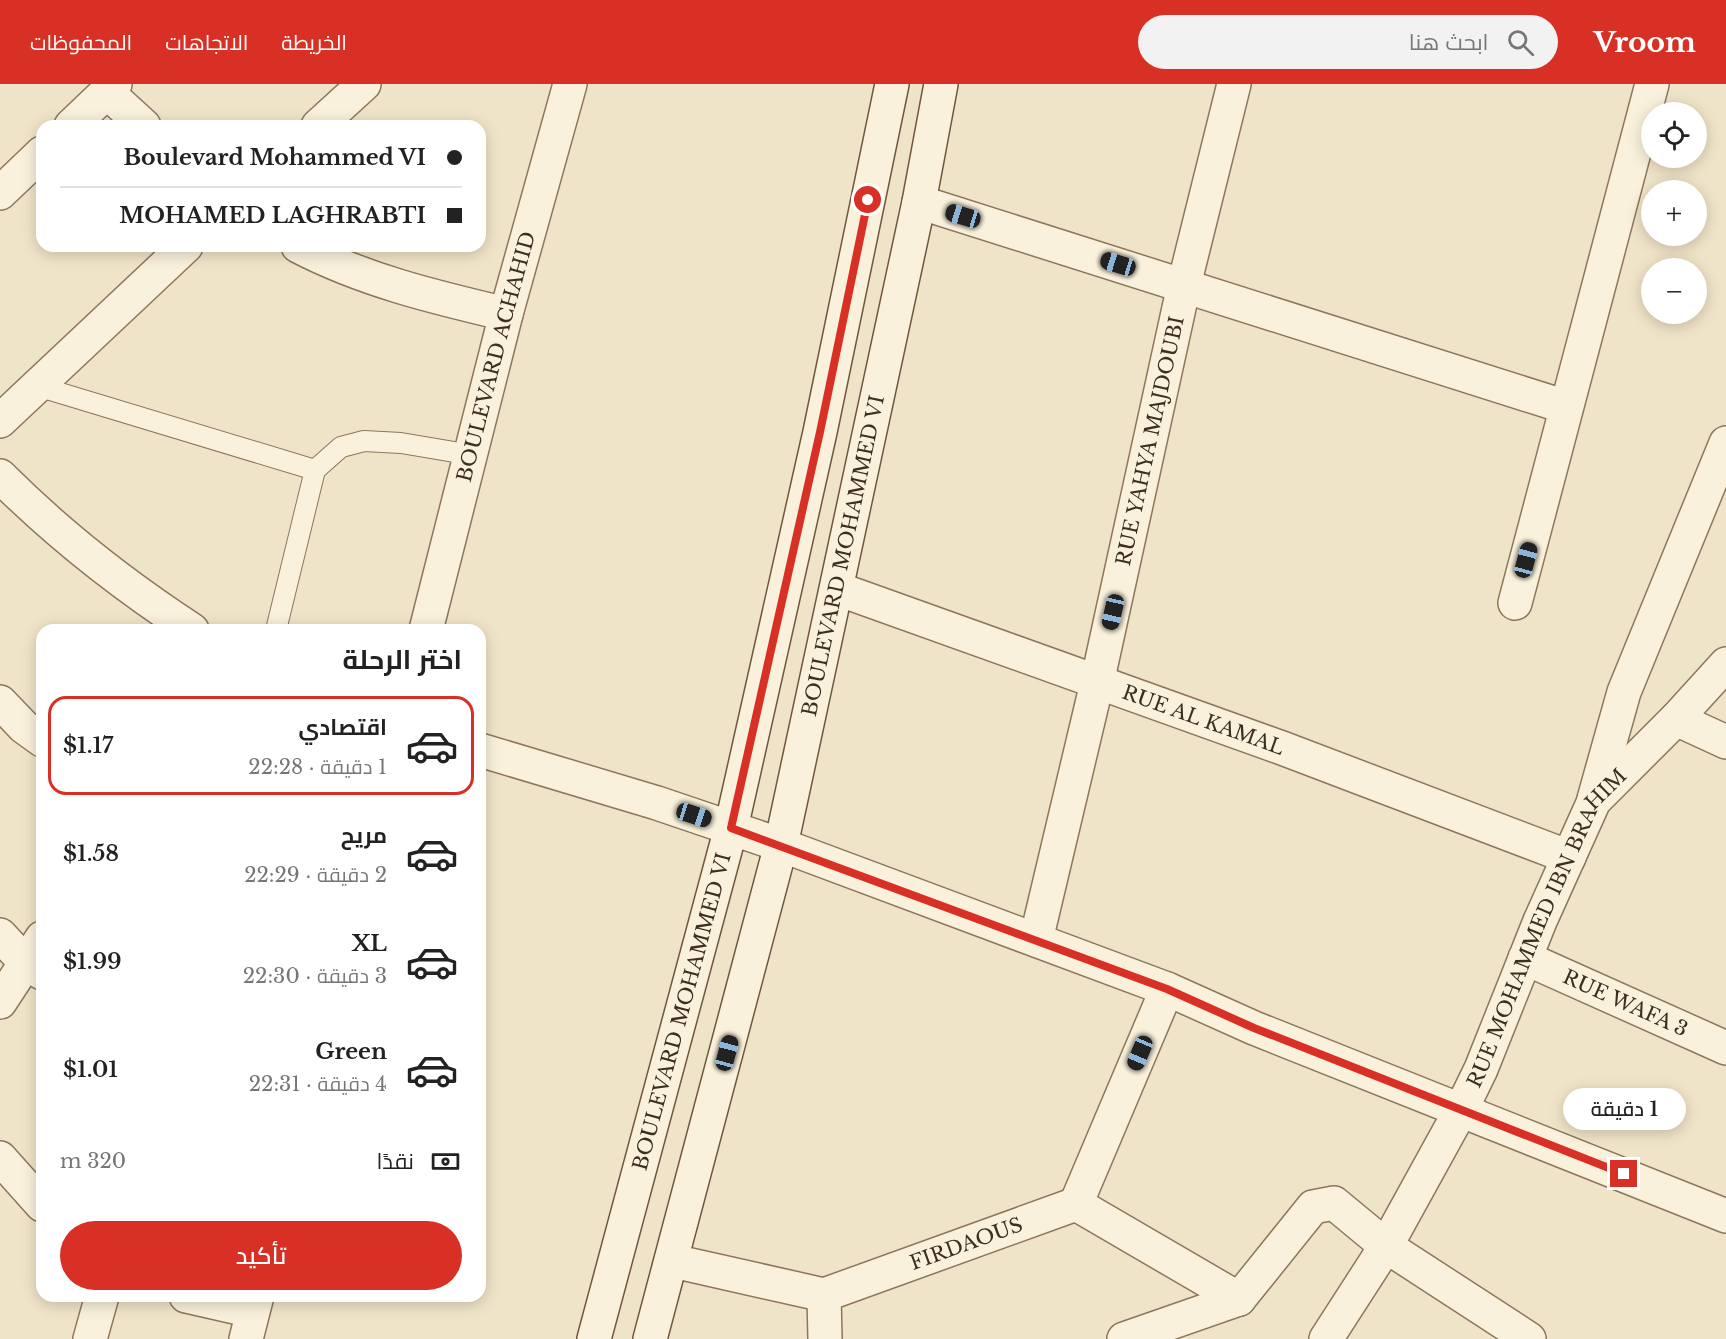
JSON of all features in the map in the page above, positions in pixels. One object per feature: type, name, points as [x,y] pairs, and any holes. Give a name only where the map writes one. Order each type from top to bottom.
[{"type":"street","points":[[325,120],[364,84]]},
{"type":"street","name":"BOULEVARD ACHAHID","points":[[428,624],[506,314],[570,84]]},
{"type":"street","name":"BOULEVARD MOHAMMED VI","points":[[594,1339],[731,828],[820,432],[892,84]]},
{"type":"street","name":"BOULEVARD MOHAMMED VI","points":[[650,1339],[673,1261],[781,845],[838,588],[865,449],[919,202],[941,84]]},
{"type":"street","name":"RUE YAHYA MAJDOUBI","points":[[1036,940],[1097,683],[1184,285],[1234,84]]},
{"type":"street","points":[[1515,603],[1652,84]]},
{"type":"street","points":[[77,120],[111,88],[139,120]]},
{"type":"street","points":[[0,193],[36,159]]},
{"type":"street","points":[[919,202],[1566,407]]},
{"type":"street","points":[[0,421],[180,252]]},
{"type":"street","points":[[309,252],[326,261],[372,278],[426,295],[506,314]]},
{"type":"street","points":[[1594,801],[1624,692],[1726,443]]},
{"type":"street","points":[[5,490],[152,604],[183,624]]},
{"type":"street","name":"RUE AL KAMAL","points":[[838,588],[1282,748],[1569,856]]},
{"type":"street","name":"RUE MOHAMMED IBN BRAHIM","points":[[1326,1339],[1386,1246],[1462,1108],[1481,1069],[1525,958],[1594,801],[1676,719],[1726,664]]},
{"type":"street","points":[[0,702],[24,727],[36,736]]},
{"type":"street","points":[[1676,719],[1726,742]]},
{"type":"street","points":[[486,752],[781,845],[1167,989],[1254,1028],[1462,1108],[1726,1216]]},
{"type":"street","points":[[0,935],[36,957]]},
{"type":"street","name":"RUE WAFA 3","points":[[1525,958],[1726,1048]]},
{"type":"street","points":[[0,1002],[36,959]]},
{"type":"street","points":[[1167,989],[1076,1204],[1239,1299]]},
{"type":"street","points":[[0,1158],[36,1199]]},
{"type":"street","points":[[1124,1339],[1239,1299],[1313,1207],[1334,1203],[1386,1246],[1528,1339]]},
{"type":"street","name":"FIRDAOUS","points":[[824,1295],[1076,1204]]},
{"type":"street","points":[[673,1261],[824,1295],[825,1339]]},
{"type":"street","points":[[90,1339],[100,1302]]},
{"type":"street","points":[[207,1302],[252,1315]]},
{"type":"lane","points":[[37,386],[315,470]]},
{"type":"lane","points":[[277,624],[315,470],[341,447],[364,441],[401,443],[472,455]]},
{"type":"route","points":[[868,200],[820,432],[731,828],[1167,989],[1254,1028],[1462,1108],[1624,1174]]}]
